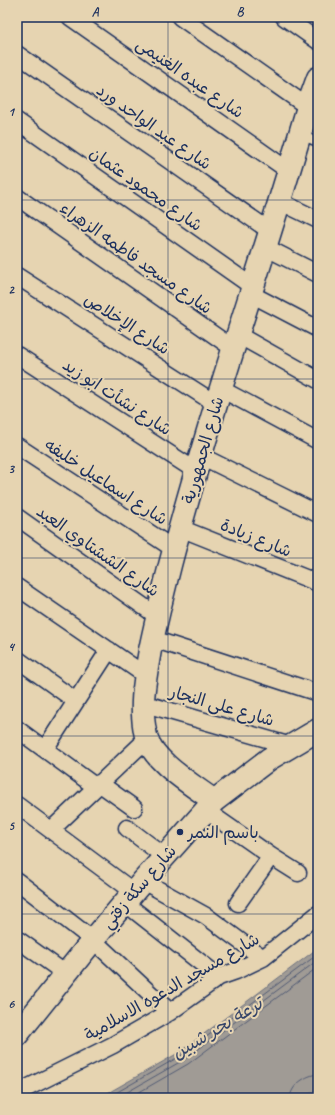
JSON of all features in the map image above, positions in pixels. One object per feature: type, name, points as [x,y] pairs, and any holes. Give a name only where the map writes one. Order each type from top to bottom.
[{"type":"street","name":"شارع عبده الغنيمى","points":[[70,17],[289,171]]},
{"type":"street","points":[[180,17],[312,104]]},
{"type":"street","points":[[284,17],[318,41]]},
{"type":"street","name":"شارع عبد الواحد ورد","points":[[17,54],[268,239],[318,274]]},
{"type":"street","name":"شارع الجمهورية","points":[[210,805],[161,760],[153,751],[147,739],[142,703],[146,675],[157,616],[198,463],[289,171],[309,138],[312,104],[318,78]]},
{"type":"street","name":"شارع محمود عثمان","points":[[17,121],[252,290],[318,329]]},
{"type":"street","name":"شارع مسجد فاطمه الزهراء","points":[[17,197],[236,342],[318,380]]},
{"type":"street","points":[[279,201],[318,220]]},
{"type":"street","name":"شارع الإخلاص","points":[[17,276],[218,396],[318,441]]},
{"type":"street","name":"شارع نشأت ابو زيد","points":[[17,355],[198,463],[318,514]]},
{"type":"street","name":"شارع اسماعيل خليفه","points":[[17,446],[174,549]]},
{"type":"street","name":"شارع الششتاوي العبد","points":[[17,517],[157,616]]},
{"type":"street","name":"شارع زيادة","points":[[180,528],[318,583]]},
{"type":"street","points":[[17,587],[146,675]]},
{"type":"street","points":[[153,639],[318,692]]},
{"type":"street","points":[[45,749],[109,650]]},
{"type":"street","points":[[17,659],[76,701]]},
{"type":"street","name":"شارع على النجار","points":[[142,703],[291,746]]},
{"type":"street","points":[[17,729],[134,808]]},
{"type":"street","name":"شارع سكة زفتي","points":[[20,1024],[66,974],[164,856],[210,805],[258,767],[318,730]]},
{"type":"street","points":[[51,830],[147,739]]},
{"type":"street","points":[[17,805],[134,892],[219,977]]},
{"type":"street","points":[[210,805],[271,856],[298,873]]},
{"type":"street","points":[[127,828],[164,856]]},
{"type":"street","points":[[238,903],[271,856]]},
{"type":"street","points":[[17,881],[93,940],[170,1012]]},
{"type":"street","points":[[134,892],[206,916],[263,958]]},
{"type":"street","name":"شارع مسجد الدعوه الاسلامية","points":[[17,1093],[113,1045],[170,1012],[219,977],[236,971],[263,958],[318,914]]},
{"type":"street","points":[[17,939],[66,974]]},
{"type":"water","name":"ترعة بحر شبين","points":[[318,948],[318,1088],[303,1098],[99,1098],[180,1052]]},
{"type":"place","name":"باسم النمر","points":[[180,832]]}]
